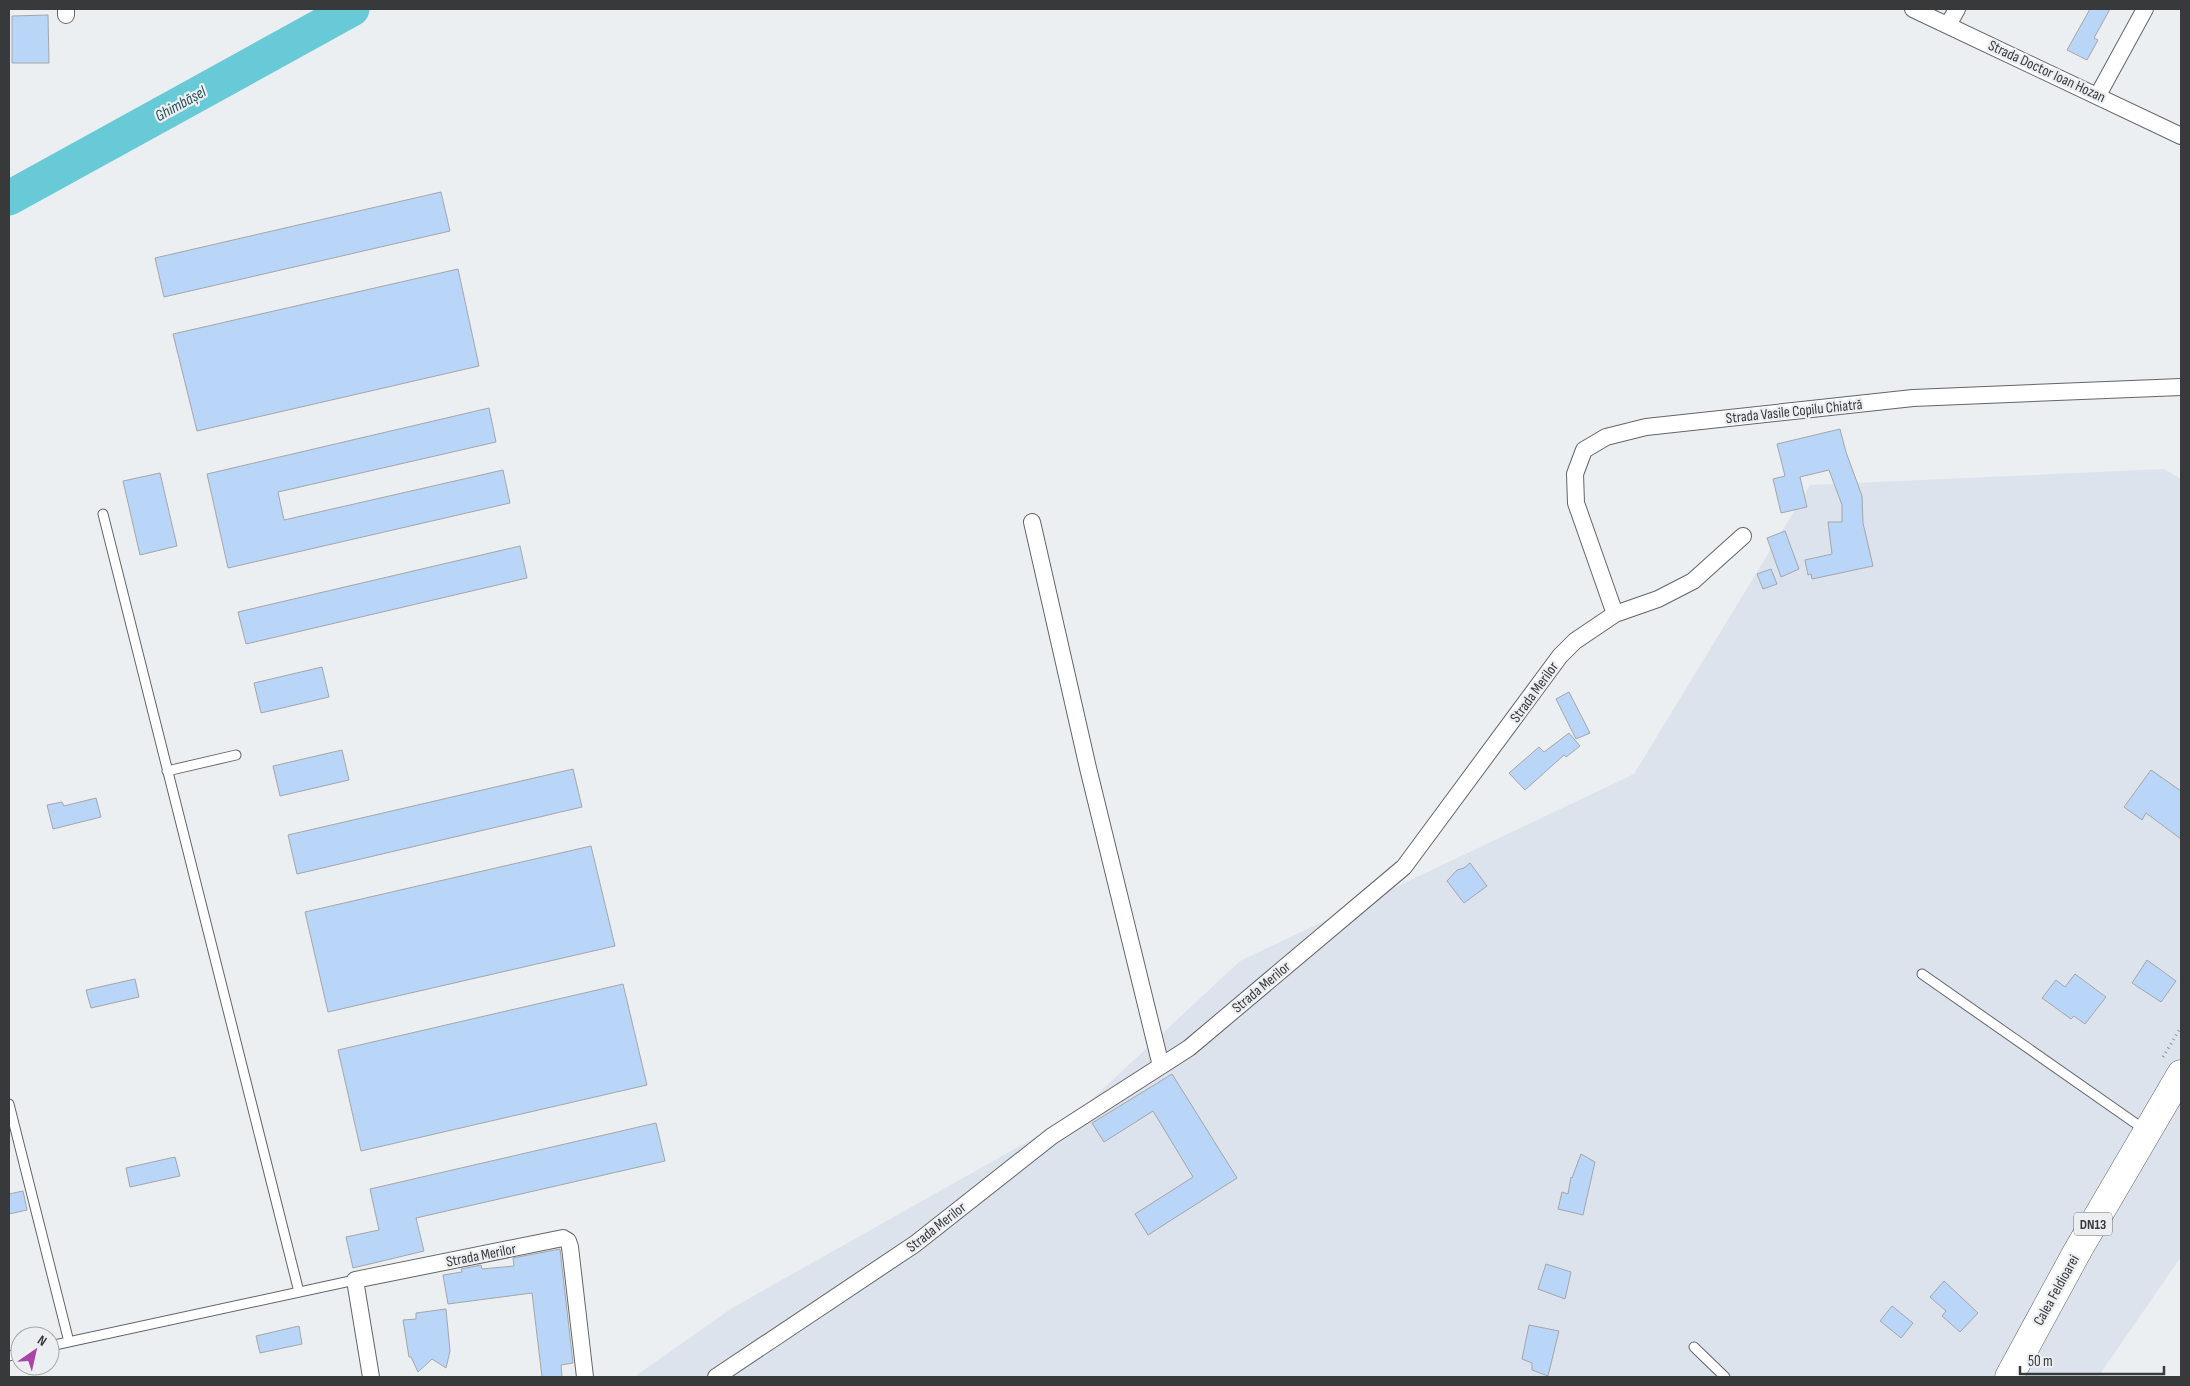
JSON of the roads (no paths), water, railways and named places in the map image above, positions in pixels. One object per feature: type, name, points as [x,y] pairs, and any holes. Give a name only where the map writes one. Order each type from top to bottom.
[{"type":"highway","name":"Calea Feldioarei","points":[[2009,1377],[2078,1250],[2181,1074]]},
{"type":"street","name":"Strada Doctor Ioan Hozan","points":[[1913,9],[2098,95],[2181,136]]},
{"type":"street","points":[[1948,25],[1957,9]]},
{"type":"street","points":[[2098,95],[2145,9]]},
{"type":"street","name":"Strada Vasile Copilu Chiatră","points":[[1615,614],[1576,503],[1575,474],[1584,450],[1606,437],[1646,427],[1913,398],[2181,387]]},
{"type":"street","points":[[1032,522],[1088,768],[1161,1066]]},
{"type":"street","name":"Strada Merilor","points":[[716,1377],[915,1244],[1052,1136],[1189,1048],[1404,867],[1560,656],[1574,641],[1615,614],[1658,599],[1693,581],[1743,536]]},
{"type":"street","name":"Strada Merilor","points":[[355,1280],[563,1238],[568,1241],[579,1309],[585,1377]]},
{"type":"street","points":[[355,1280],[371,1377]]},
{"type":"lane","points":[[102,514],[298,1292]]},
{"type":"lane","points":[[167,771],[236,754]]},
{"type":"lane","points":[[1922,974],[2147,1131]]},
{"type":"lane","points":[[9,1104],[69,1342]]},
{"type":"lane","points":[[60,1344],[355,1280]]},
{"type":"lane","points":[[1694,1347],[1725,1377]]},
{"type":"waterway","name":"Ghimbășel","points":[[9,198],[352,9]]}]
